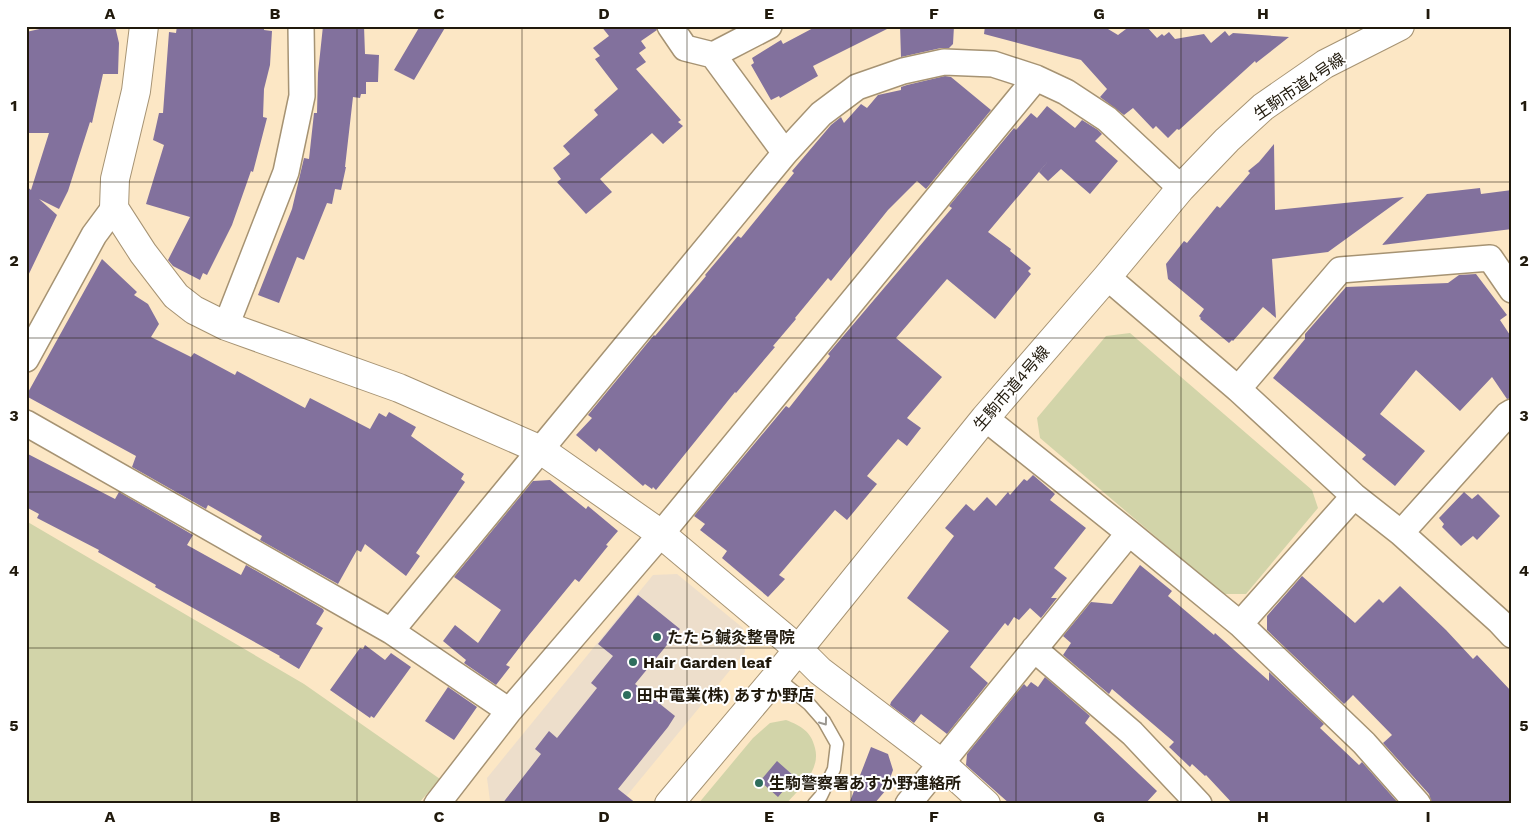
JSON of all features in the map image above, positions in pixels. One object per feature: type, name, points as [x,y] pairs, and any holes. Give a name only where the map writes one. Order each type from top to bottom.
[{"type":"street","points":[[26,359],[94,235],[114,208],[115,179],[136,91],[144,26]]},
{"type":"street","points":[[226,326],[286,172],[302,96],[301,26]]},
{"type":"street","points":[[670,26],[685,48],[713,55],[785,153]]},
{"type":"street","points":[[713,55],[769,26]]},
{"type":"street","name":"生駒市道4号線","points":[[669,804],[776,677],[984,418],[1108,277],[1181,188],[1227,140],[1263,107],[1325,64],[1400,26]]},
{"type":"street","points":[[391,631],[785,153],[821,114],[858,87],[903,71],[944,62],[993,64],[1036,78],[1066,92],[1107,119],[1181,188]]},
{"type":"street","points":[[439,803],[509,711],[661,534],[1036,78]]},
{"type":"street","points":[[114,208],[143,253],[176,296],[194,310],[226,326],[399,388],[541,450],[661,534],[798,649],[820,671],[941,763],[986,804]]},
{"type":"street","points":[[1238,389],[1340,270],[1490,258],[1512,290]]},
{"type":"street","points":[[1108,277],[1238,389],[1354,496],[1508,621]]},
{"type":"street","points":[[1401,533],[1507,415],[1512,412]]},
{"type":"street","points":[[984,418],[1129,532],[1240,624],[1364,743],[1418,804]]},
{"type":"street","points":[[26,422],[391,631],[509,711]]},
{"type":"street","points":[[1240,624],[1354,496]]},
{"type":"street","points":[[908,804],[1129,532]]},
{"type":"street","points":[[1034,649],[1132,733],[1199,804]]},
{"type":"lane","points":[[776,677],[809,704],[824,721],[837,744],[834,769],[821,796],[814,804]]},
{"type":"shaded area","points":[[677,574],[743,628],[745,652],[620,804],[493,804],[490,801],[487,778],[653,575]]},
{"type":"green space","points":[[1130,333],[1312,490],[1318,508],[1246,594],[1223,594],[1040,438],[1037,418],[1106,336]]},
{"type":"green space","points":[[26,521],[304,684],[440,779],[418,804],[26,804]]},
{"type":"green space","points":[[786,720],[801,727],[808,733],[813,742],[816,756],[815,764],[808,778],[786,804],[698,804],[753,738],[770,723]]},
{"type":"building","points":[[53,26],[115,26],[119,43],[118,74],[103,74],[92,123],[90,122],[68,191],[59,209],[39,199],[57,215],[26,280],[26,186],[31,190],[49,133],[26,133],[26,32]]},
{"type":"building","points":[[177,26],[226,29],[226,26],[264,26],[264,30],[272,31],[270,65],[264,89],[263,117],[267,118],[253,172],[251,171],[232,225],[207,275],[203,273],[200,280],[173,266],[168,260],[190,217],[146,204],[164,145],[153,140],[159,113],[163,113],[169,32],[176,33]]},
{"type":"building","points":[[323,26],[364,26],[365,54],[379,55],[378,82],[366,82],[366,94],[361,94],[360,98],[353,97],[346,167],[341,190],[335,189],[332,204],[327,203],[304,260],[297,257],[279,303],[258,295],[292,209],[304,158],[309,159],[314,113],[317,113],[318,73]]},
{"type":"building","points":[[420,26],[446,26],[414,80],[394,70]]},
{"type":"building","points":[[601,26],[656,26],[657,30],[641,41],[646,48],[639,53],[646,62],[636,69],[681,120],[678,122],[683,126],[663,144],[652,133],[600,179],[612,192],[586,214],[557,182],[561,179],[553,168],[570,154],[563,146],[598,115],[594,110],[618,89],[595,59],[600,56],[593,48],[609,36]]},
{"type":"building","points":[[817,26],[893,26],[813,66],[818,76],[780,98],[779,96],[771,100],[751,65],[754,63],[752,58],[781,40],[783,44]]},
{"type":"building","points":[[900,26],[954,26],[953,44],[949,48],[901,57]]},
{"type":"building","points":[[985,26],[1103,26],[1118,35],[1130,26],[1146,26],[1157,38],[1169,32],[1175,39],[1204,34],[1211,43],[1225,31],[1229,36],[1233,33],[1289,37],[1256,63],[1255,61],[1168,138],[1156,126],[1153,129],[1133,108],[1124,115],[1100,97],[1107,89],[1081,60],[984,34]]},
{"type":"building","points":[[945,76],[951,77],[991,110],[926,189],[917,181],[888,210],[831,281],[828,278],[773,346],[775,347],[735,392],[656,490],[645,484],[643,486],[599,448],[596,452],[576,435],[592,418],[588,415],[738,236],[741,238],[794,173],[792,171],[831,125],[841,117],[844,123],[861,104],[867,108],[878,95],[901,90],[901,87],[907,85]]},
{"type":"building","points":[[1047,106],[1075,128],[1082,120],[1098,130],[1102,134],[1095,141],[1118,161],[1090,194],[1061,169],[1048,181],[1039,172],[1049,160],[988,232],[1011,249],[1010,251],[1031,268],[1028,271],[1031,274],[995,319],[947,279],[896,338],[942,377],[907,418],[921,428],[907,446],[898,439],[867,476],[877,484],[847,520],[835,510],[779,575],[785,579],[768,597],[722,558],[727,551],[700,530],[705,524],[694,516],[786,406],[789,408],[830,356],[828,354],[952,208],[949,206],[1014,128],[1016,130],[1031,113],[1037,118]]},
{"type":"building","points":[[1274,144],[1275,210],[1404,197],[1328,252],[1272,259],[1276,318],[1263,307],[1233,341],[1229,343],[1200,319],[1199,316],[1204,309],[1168,279],[1166,264],[1184,241],[1187,243],[1217,206],[1220,208],[1250,173],[1248,171],[1259,162]]},
{"type":"building","points":[[1480,188],[1481,194],[1512,190],[1512,229],[1382,245],[1427,194]]},
{"type":"building","points":[[102,259],[137,292],[134,295],[148,304],[159,324],[151,337],[191,357],[194,353],[235,375],[237,371],[305,408],[310,398],[370,429],[379,413],[386,417],[389,412],[416,427],[411,436],[464,474],[461,479],[465,482],[416,553],[420,556],[406,576],[365,544],[361,552],[357,550],[338,584],[260,540],[262,536],[208,505],[206,509],[132,467],[136,456],[26,396]]},
{"type":"building","points":[[1476,274],[1507,315],[1500,320],[1512,338],[1512,398],[1507,399],[1492,377],[1460,411],[1416,370],[1380,414],[1425,451],[1395,486],[1362,459],[1366,455],[1273,378],[1305,339],[1305,334],[1346,287],[1448,283],[1459,275]]},
{"type":"building","points":[[26,453],[115,499],[119,492],[193,535],[187,545],[241,575],[246,565],[323,609],[324,611],[316,624],[323,628],[299,669],[280,656],[155,587],[156,585],[98,552],[99,550],[37,518],[39,514],[26,507]]},
{"type":"building","points":[[1033,475],[1055,494],[1050,500],[1086,528],[1054,568],[1067,578],[1051,598],[1057,598],[1041,618],[1030,608],[1019,620],[1014,617],[1008,626],[1005,623],[970,667],[988,683],[947,734],[921,714],[914,723],[890,705],[891,702],[949,631],[907,598],[954,536],[945,528],[966,504],[974,511],[987,497],[996,506],[1008,492],[1010,495],[1024,479],[1027,481]]},
{"type":"building","points":[[550,480],[586,509],[588,506],[618,531],[579,582],[575,579],[529,635],[506,665],[510,667],[496,685],[464,663],[466,660],[443,641],[455,625],[478,643],[501,610],[454,577],[533,481]]},
{"type":"building","points":[[1464,492],[1472,499],[1478,494],[1500,516],[1477,540],[1473,536],[1461,546],[1442,527],[1444,524],[1439,518]]},
{"type":"building","points":[[1140,565],[1172,591],[1168,596],[1214,635],[1215,633],[1269,681],[1269,672],[1324,724],[1320,728],[1359,765],[1362,762],[1399,804],[1233,804],[1206,775],[1192,764],[1190,767],[1169,747],[1174,742],[1112,689],[1109,694],[1063,655],[1071,643],[1063,636],[1091,602],[1112,604]]},
{"type":"building","points":[[1302,576],[1355,623],[1379,599],[1383,603],[1400,586],[1473,659],[1477,655],[1512,692],[1512,804],[1432,804],[1429,794],[1383,743],[1392,735],[1353,695],[1344,704],[1267,630],[1267,616]]},
{"type":"building","points":[[638,595],[680,629],[635,684],[675,716],[618,789],[637,804],[502,804],[541,754],[535,749],[549,731],[557,738],[597,688],[591,683],[613,656],[598,644]]},
{"type":"building","points":[[365,645],[385,660],[391,653],[411,667],[374,718],[371,716],[370,718],[330,690],[360,648],[363,649]]},
{"type":"building","points":[[1045,677],[1090,716],[1085,723],[1157,791],[1145,804],[1010,804],[966,765],[967,754],[1024,684],[1027,687],[1031,682],[1038,687]]},
{"type":"building","points":[[448,687],[477,707],[454,740],[425,721]]},
{"type":"building","points":[[871,747],[888,754],[893,770],[886,790],[874,804],[849,804]]},
{"type":"building","points":[[777,761],[795,777],[778,797],[760,781]]},
{"type":"place","name":"たたら鍼灸整骨院","points":[[657,637]]},
{"type":"place","name":"Hair Garden leaf","points":[[633,662]]},
{"type":"place","name":"田中電業(株) あすか野店","points":[[627,695]]},
{"type":"place","name":"生駒警察署あすか野連絡所","points":[[759,783]]}]
